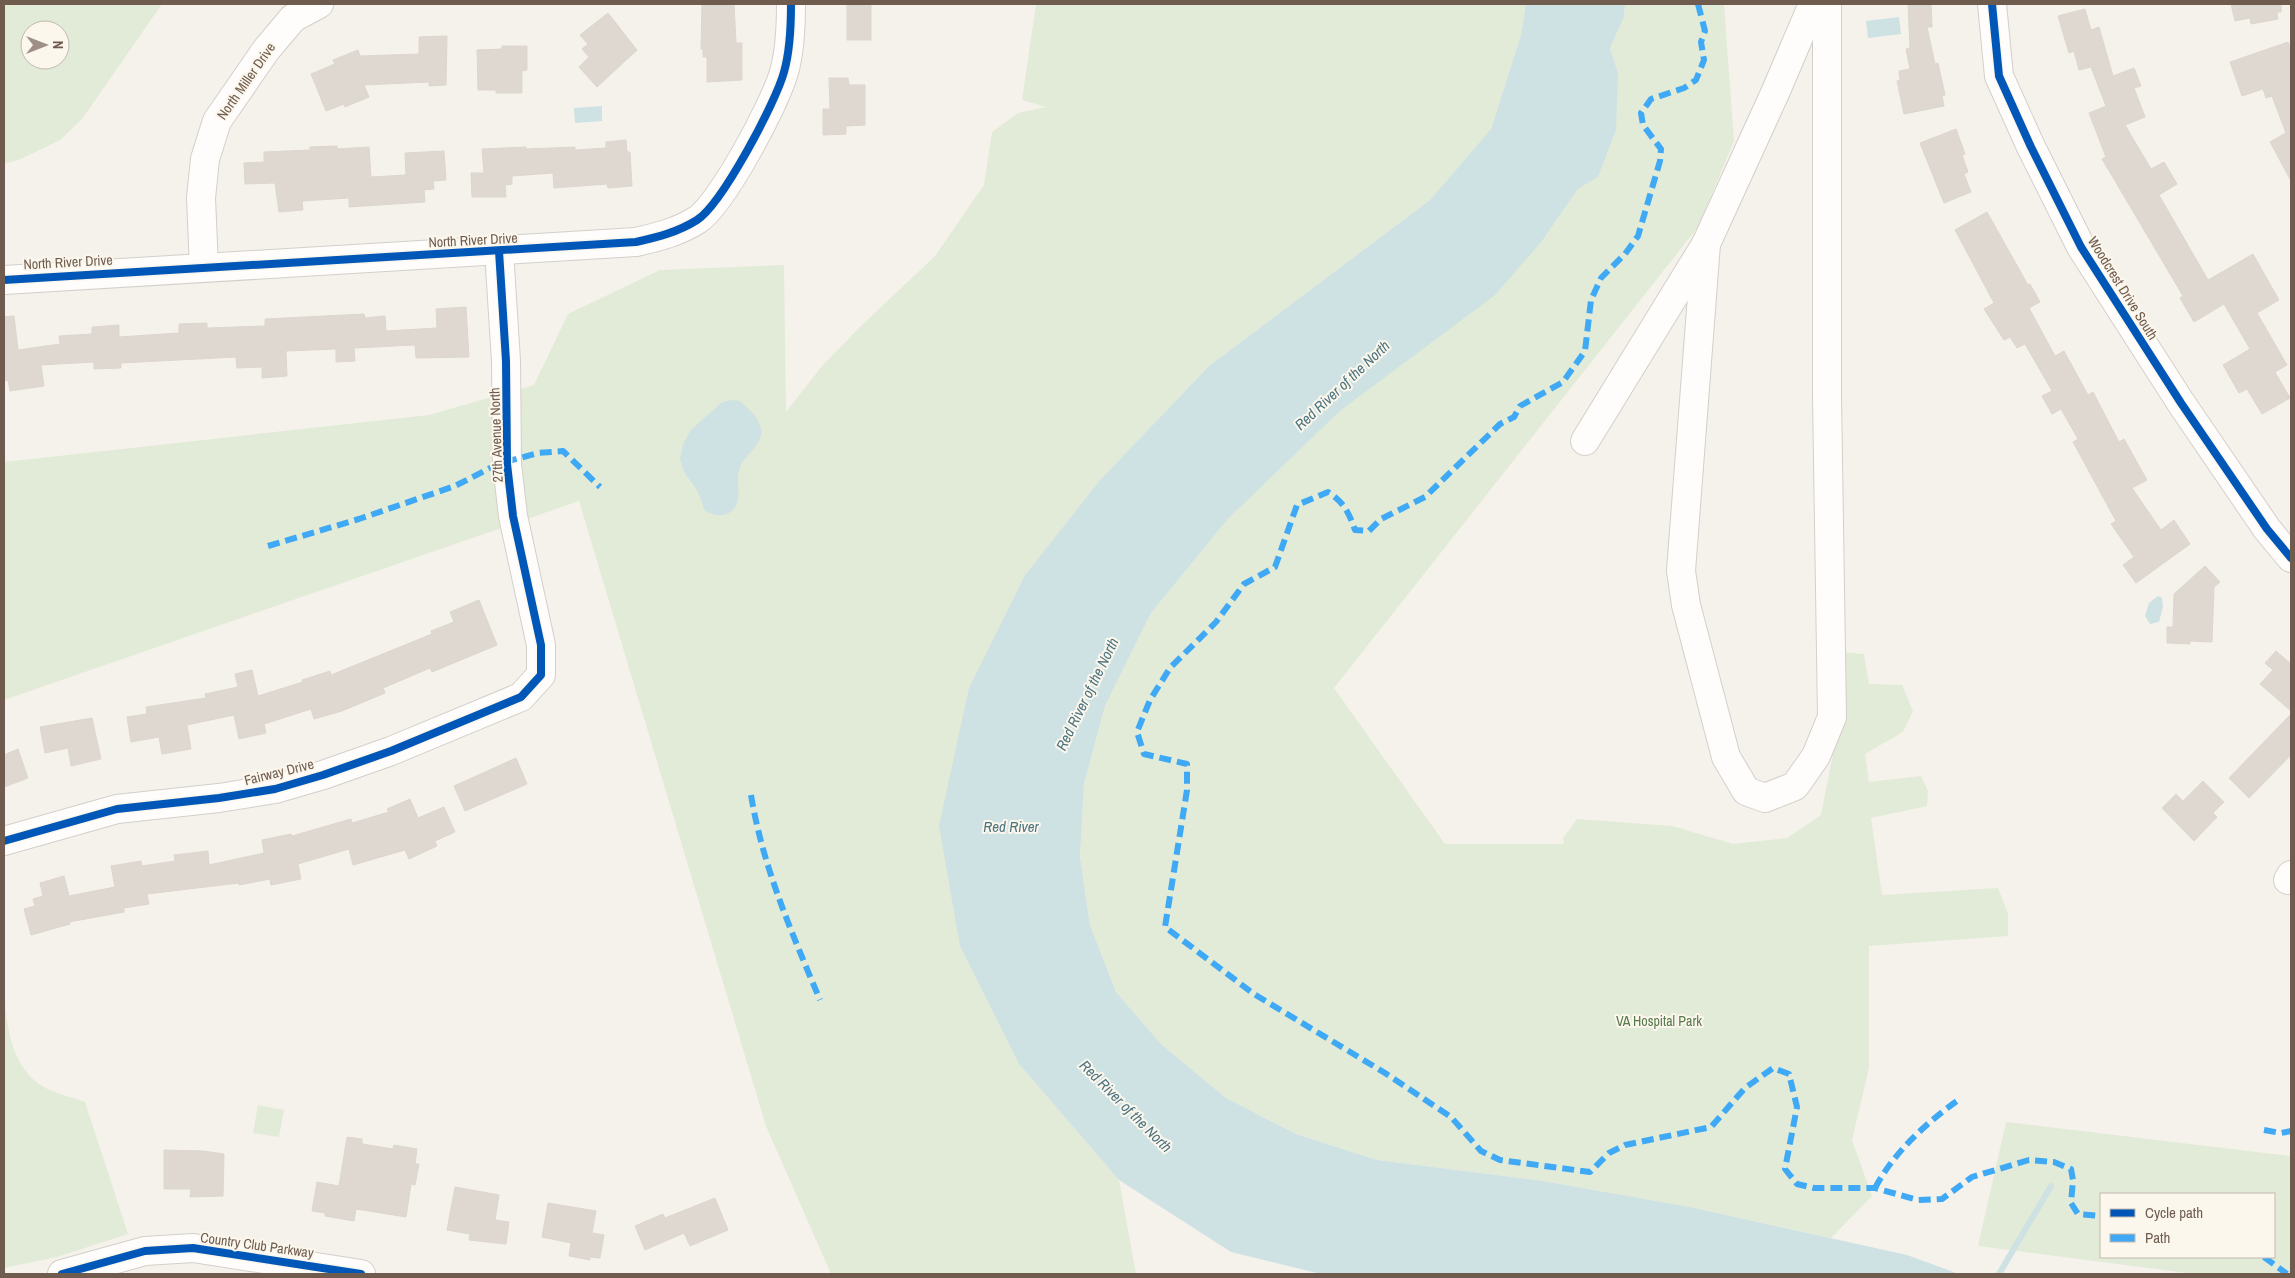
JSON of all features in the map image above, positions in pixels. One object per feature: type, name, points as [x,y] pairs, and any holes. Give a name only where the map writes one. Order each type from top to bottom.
[{"type":"street","name":"North Miller Drive","points":[[204,267],[201,198],[205,159],[217,121],[266,50],[288,24],[294,18],[319,4]]},
{"type":"street","name":"North River Drive","points":[[4,280],[636,242],[669,235],[699,219],[722,194],[770,107],[784,72],[791,28],[791,4]]},
{"type":"street","points":[[1585,441],[1706,244],[1775,93],[1813,4]]},
{"type":"street","points":[[1706,244],[1681,571],[1686,605],[1726,757],[1746,791],[1765,798],[1795,786],[1816,756],[1832,717],[1827,396],[1827,4]]},
{"type":"street","name":"Woodcrest Drive South","points":[[1992,4],[1999,76],[2031,147],[2081,247],[2181,404],[2267,529],[2291,558]]},
{"type":"street","name":"27th Avenue North","points":[[499,251],[506,361],[508,464],[513,516],[541,645],[541,675]]},
{"type":"street","name":"Fairway Drive","points":[[4,840],[117,809],[275,789],[391,751],[521,697],[541,675]]},
{"type":"street","name":"Country Club Parkway","points":[[62,1274],[145,1251],[193,1248],[361,1274]]},
{"type":"green space","points":[[4,4],[162,4],[82,119],[60,140],[21,159],[4,164]]},
{"type":"green space","points":[[1036,4],[1526,4],[1521,35],[1491,129],[1430,200],[1209,366],[1100,480],[1025,575],[1019,1064],[1119,1180],[1136,1274],[831,1274],[766,1126],[579,501],[4,700],[4,462],[429,415],[534,385],[568,314],[660,270],[784,265],[786,412],[822,366],[935,256],[984,185],[992,132],[1018,113],[1046,107],[1022,100]]},
{"type":"green space","name":"VA Hospital Park","points":[[1625,4],[1724,4],[1734,141],[1698,227],[1334,688],[1445,844],[1564,844],[1563,838],[1577,819],[1672,826],[1733,844],[1787,838],[1821,815],[1833,754],[1841,696],[1839,652],[1864,654],[1869,684],[1902,685],[1913,711],[1903,732],[1865,754],[1869,782],[1921,776],[1928,791],[1927,806],[1871,818],[1882,895],[1998,888],[2008,914],[2008,936],[1869,946],[1869,1068],[1852,1140],[1872,1196],[1831,1238],[1690,1207],[1543,1181],[1377,1160],[1296,1134],[1226,1098],[1161,1044],[1116,992],[1090,925],[1080,857],[1084,784],[1105,706],[1151,613],[1227,520],[1340,411],[1437,338],[1542,241],[1578,189],[1598,177],[1618,73],[1610,48],[1624,17]]},
{"type":"green space","points":[[4,990],[12,1044],[24,1068],[33,1079],[44,1087],[85,1102],[128,1234],[57,1257],[4,1268]]},
{"type":"green space","points":[[258,1105],[284,1110],[279,1137],[253,1133]]},
{"type":"green space","points":[[2006,1122],[2291,1156],[2291,1274],[2195,1274],[1978,1246]]},
{"type":"water","name":"Red River","points":[[1526,4],[1625,4],[1624,17],[1610,48],[1618,73],[1616,130],[1598,177],[1578,189],[1542,241],[1495,295],[1340,411],[1227,520],[1151,613],[1105,706],[1084,784],[1080,857],[1090,925],[1116,992],[1161,1044],[1226,1098],[1296,1134],[1377,1160],[1543,1181],[1690,1207],[1907,1255],[1959,1274],[1321,1274],[1231,1252],[1119,1180],[1019,1064],[960,946],[939,826],[969,688],[1025,575],[1100,480],[1209,366],[1430,200],[1491,129],[1521,35]]},
{"type":"water","points":[[1899,17],[1901,34],[1868,38],[1866,21]]},
{"type":"water","points":[[602,106],[602,121],[575,123],[574,108]]},
{"type":"water","points":[[729,400],[740,401],[753,413],[760,425],[761,435],[760,440],[739,469],[736,505],[733,510],[725,515],[715,515],[705,511],[697,490],[684,472],[680,459],[683,444],[691,430],[721,403]]},
{"type":"water","points":[[2158,596],[2162,598],[2163,607],[2159,622],[2150,624],[2145,616],[2149,603]]},
{"type":"building","points":[[702,4],[734,4],[736,43],[742,43],[742,80],[707,82],[707,57],[703,57],[703,49],[701,49]]},
{"type":"building","points":[[847,4],[871,4],[871,40],[847,40]]},
{"type":"building","points":[[1908,4],[1931,4],[1932,27],[1927,27],[1935,64],[1938,63],[1945,95],[1942,96],[1944,106],[1904,114],[1897,81],[1900,80],[1899,71],[1910,69],[1906,49],[1910,48]]},
{"type":"building","points":[[2231,4],[2281,4],[2281,12],[2277,12],[2278,19],[2251,24],[2250,18],[2235,21]]},
{"type":"building","points":[[2085,9],[2091,30],[2099,27],[2113,76],[2134,68],[2141,86],[2134,88],[2145,117],[2125,125],[2151,169],[2164,162],[2177,184],[2159,195],[2208,280],[2253,254],[2279,300],[2257,313],[2287,365],[2275,372],[2290,398],[2262,414],[2247,389],[2239,393],[2223,365],[2250,349],[2224,304],[2194,322],[2180,298],[2183,296],[2102,159],[2106,157],[2089,113],[2106,106],[2091,67],[2079,70],[2074,51],[2069,53],[2058,16]]},
{"type":"building","points":[[608,13],[637,50],[597,87],[579,67],[589,57],[582,49],[588,44],[580,35]]},
{"type":"building","points":[[447,36],[446,85],[429,86],[429,82],[364,85],[369,97],[345,107],[344,104],[326,111],[311,74],[335,64],[333,60],[358,50],[360,56],[419,54],[419,37]]},
{"type":"building","points":[[2288,42],[2291,50],[2291,181],[2270,142],[2286,133],[2272,96],[2266,98],[2263,89],[2242,96],[2230,62]]},
{"type":"building","points":[[502,46],[527,46],[527,70],[522,71],[522,93],[496,93],[496,90],[478,90],[477,50],[502,49]]},
{"type":"building","points":[[829,78],[848,78],[849,85],[865,85],[865,125],[846,126],[846,134],[823,135],[823,109],[830,109]]},
{"type":"building","points":[[1956,129],[1965,154],[1962,155],[1968,172],[1964,174],[1971,192],[1944,203],[1920,143]]},
{"type":"building","points":[[626,140],[627,152],[630,152],[632,186],[608,188],[607,184],[554,188],[553,173],[512,176],[512,184],[505,185],[506,197],[472,197],[471,173],[484,173],[482,149],[575,147],[575,150],[606,148],[606,142]]},
{"type":"building","points":[[337,146],[337,149],[369,147],[371,177],[406,175],[405,153],[444,151],[446,180],[433,181],[434,189],[424,190],[425,202],[349,207],[349,198],[302,201],[303,210],[279,212],[275,183],[245,184],[244,163],[264,162],[264,152],[310,150],[310,147]]},
{"type":"building","points":[[1987,212],[2028,285],[2030,284],[2040,302],[2029,308],[2055,356],[2064,351],[2088,395],[2093,392],[2119,442],[2124,439],[2147,480],[2132,488],[2161,530],[2174,520],[2190,544],[2136,583],[2123,565],[2134,557],[2111,524],[2116,521],[2073,442],[2078,439],[2061,409],[2052,414],[2042,396],[2052,391],[2025,344],[2017,348],[2010,337],[2004,340],[1984,309],[1994,303],[1955,230]]},
{"type":"building","points":[[466,307],[469,357],[416,358],[415,345],[354,348],[355,361],[336,362],[336,349],[286,351],[287,376],[262,378],[262,367],[237,368],[236,357],[121,363],[121,368],[94,369],[94,362],[41,365],[44,386],[10,391],[8,380],[4,381],[4,317],[14,316],[18,350],[60,344],[59,336],[92,334],[92,327],[119,325],[119,337],[179,333],[179,324],[207,323],[207,328],[265,326],[265,319],[364,314],[365,318],[385,316],[386,331],[437,328],[436,309]]},
{"type":"building","points":[[2205,566],[2220,582],[2214,587],[2212,642],[2190,641],[2190,644],[2167,643],[2167,627],[2173,627],[2174,594]]},
{"type":"building","points":[[479,600],[497,645],[432,672],[430,668],[383,688],[385,693],[342,711],[314,719],[311,709],[264,724],[266,733],[239,739],[234,715],[187,725],[191,749],[162,754],[159,737],[131,742],[127,717],[147,714],[146,707],[206,698],[205,694],[238,687],[235,674],[252,670],[258,696],[303,682],[302,680],[330,671],[331,675],[432,634],[431,631],[454,622],[450,612]]},
{"type":"building","points":[[2276,651],[2291,664],[2291,711],[2260,684],[2273,670],[2265,663]]},
{"type":"building","points":[[2291,714],[2291,755],[2249,798],[2229,778]]},
{"type":"building","points":[[92,718],[101,759],[71,766],[68,748],[45,753],[40,727]]},
{"type":"building","points":[[18,749],[28,778],[4,787],[4,755]]},
{"type":"building","points":[[516,758],[527,784],[465,811],[454,786]]},
{"type":"building","points":[[2203,781],[2224,802],[2213,813],[2217,817],[2194,841],[2162,808],[2176,794],[2183,801]]},
{"type":"building","points":[[410,799],[418,818],[444,807],[455,832],[435,841],[437,846],[409,859],[405,850],[353,865],[349,849],[298,864],[301,879],[271,885],[270,879],[239,885],[239,883],[147,894],[149,904],[124,908],[124,912],[69,922],[70,924],[31,935],[24,909],[35,906],[33,899],[43,896],[40,883],[64,876],[69,896],[115,887],[111,866],[141,861],[142,866],[175,861],[174,855],[208,851],[209,865],[264,853],[262,840],[291,834],[292,836],[351,819],[352,823],[389,812],[387,809]]},
{"type":"building","points":[[347,1137],[362,1139],[362,1144],[393,1149],[394,1145],[417,1149],[415,1164],[419,1164],[415,1185],[411,1184],[406,1217],[356,1209],[354,1221],[325,1216],[325,1213],[312,1211],[317,1182],[339,1186]]},
{"type":"building","points":[[164,1150],[203,1151],[224,1154],[223,1196],[190,1197],[191,1189],[164,1189]]},
{"type":"building","points":[[455,1187],[499,1195],[495,1220],[509,1222],[506,1244],[469,1240],[470,1234],[447,1230]]},
{"type":"building","points":[[715,1198],[728,1230],[690,1246],[684,1233],[645,1250],[635,1226],[663,1214],[665,1218]]},
{"type":"building","points":[[548,1203],[596,1211],[592,1233],[604,1235],[600,1258],[590,1257],[590,1260],[569,1256],[571,1243],[542,1237]]},
{"type":"waterway","points":[[1999,1274],[2051,1186]]},
{"type":"marked path","points":[[1698,4],[1705,31],[1701,42],[1704,60],[1696,80],[1684,88],[1651,99],[1641,113],[1643,125],[1661,149],[1660,161],[1638,236],[1625,254],[1601,278],[1591,300],[1585,351],[1563,382],[1520,406],[1514,417],[1500,424],[1425,497],[1381,519],[1369,531],[1355,530],[1345,508],[1328,492],[1297,505],[1275,567],[1244,584],[1216,622],[1170,668],[1150,700],[1137,732],[1144,754],[1187,764],[1187,790],[1165,927],[1254,994],[1385,1073],[1451,1117],[1481,1151],[1500,1160],[1590,1172],[1609,1153],[1625,1145],[1711,1127],[1745,1088],[1773,1068],[1789,1074],[1797,1107],[1785,1169],[1797,1184],[1814,1188],[1875,1188],[1918,1200],[1942,1199],[1972,1177],[2029,1160],[2054,1162],[2071,1169],[2073,1180],[2071,1203],[2078,1214],[2100,1216]]},
{"type":"marked path","points":[[268,546],[359,519],[455,486],[498,464],[538,453],[563,451],[600,487]]},
{"type":"marked path","points":[[751,795],[756,822],[771,874],[789,925],[820,1000]]},
{"type":"marked path","points":[[1875,1188],[1892,1162],[1912,1138],[1961,1098]]},
{"type":"marked path","points":[[2264,1130],[2281,1133],[2291,1131]]},
{"type":"marked path","points":[[2265,1258],[2287,1274]]},
{"type":"cycle path","points":[[4,280],[636,242],[668,234],[697,220],[708,210],[733,174],[760,128],[784,72],[790,38],[791,4]]},
{"type":"cycle path","points":[[1992,4],[1999,76],[2031,147],[2081,247],[2181,403],[2267,529],[2291,558]]},
{"type":"cycle path","points":[[4,841],[117,809],[219,798],[275,789],[323,775],[391,751],[521,697],[541,675],[541,645],[513,516],[507,464],[506,361],[499,251]]},
{"type":"cycle path","points":[[62,1274],[145,1251],[193,1248],[361,1274]]},
{"type":"water label","name":"Red River of the North","points":[[1342,385]]},
{"type":"water label","name":"Red River of the North","points":[[1087,694]]},
{"type":"water label","name":"Red River of the North","points":[[1126,1106]]}]
